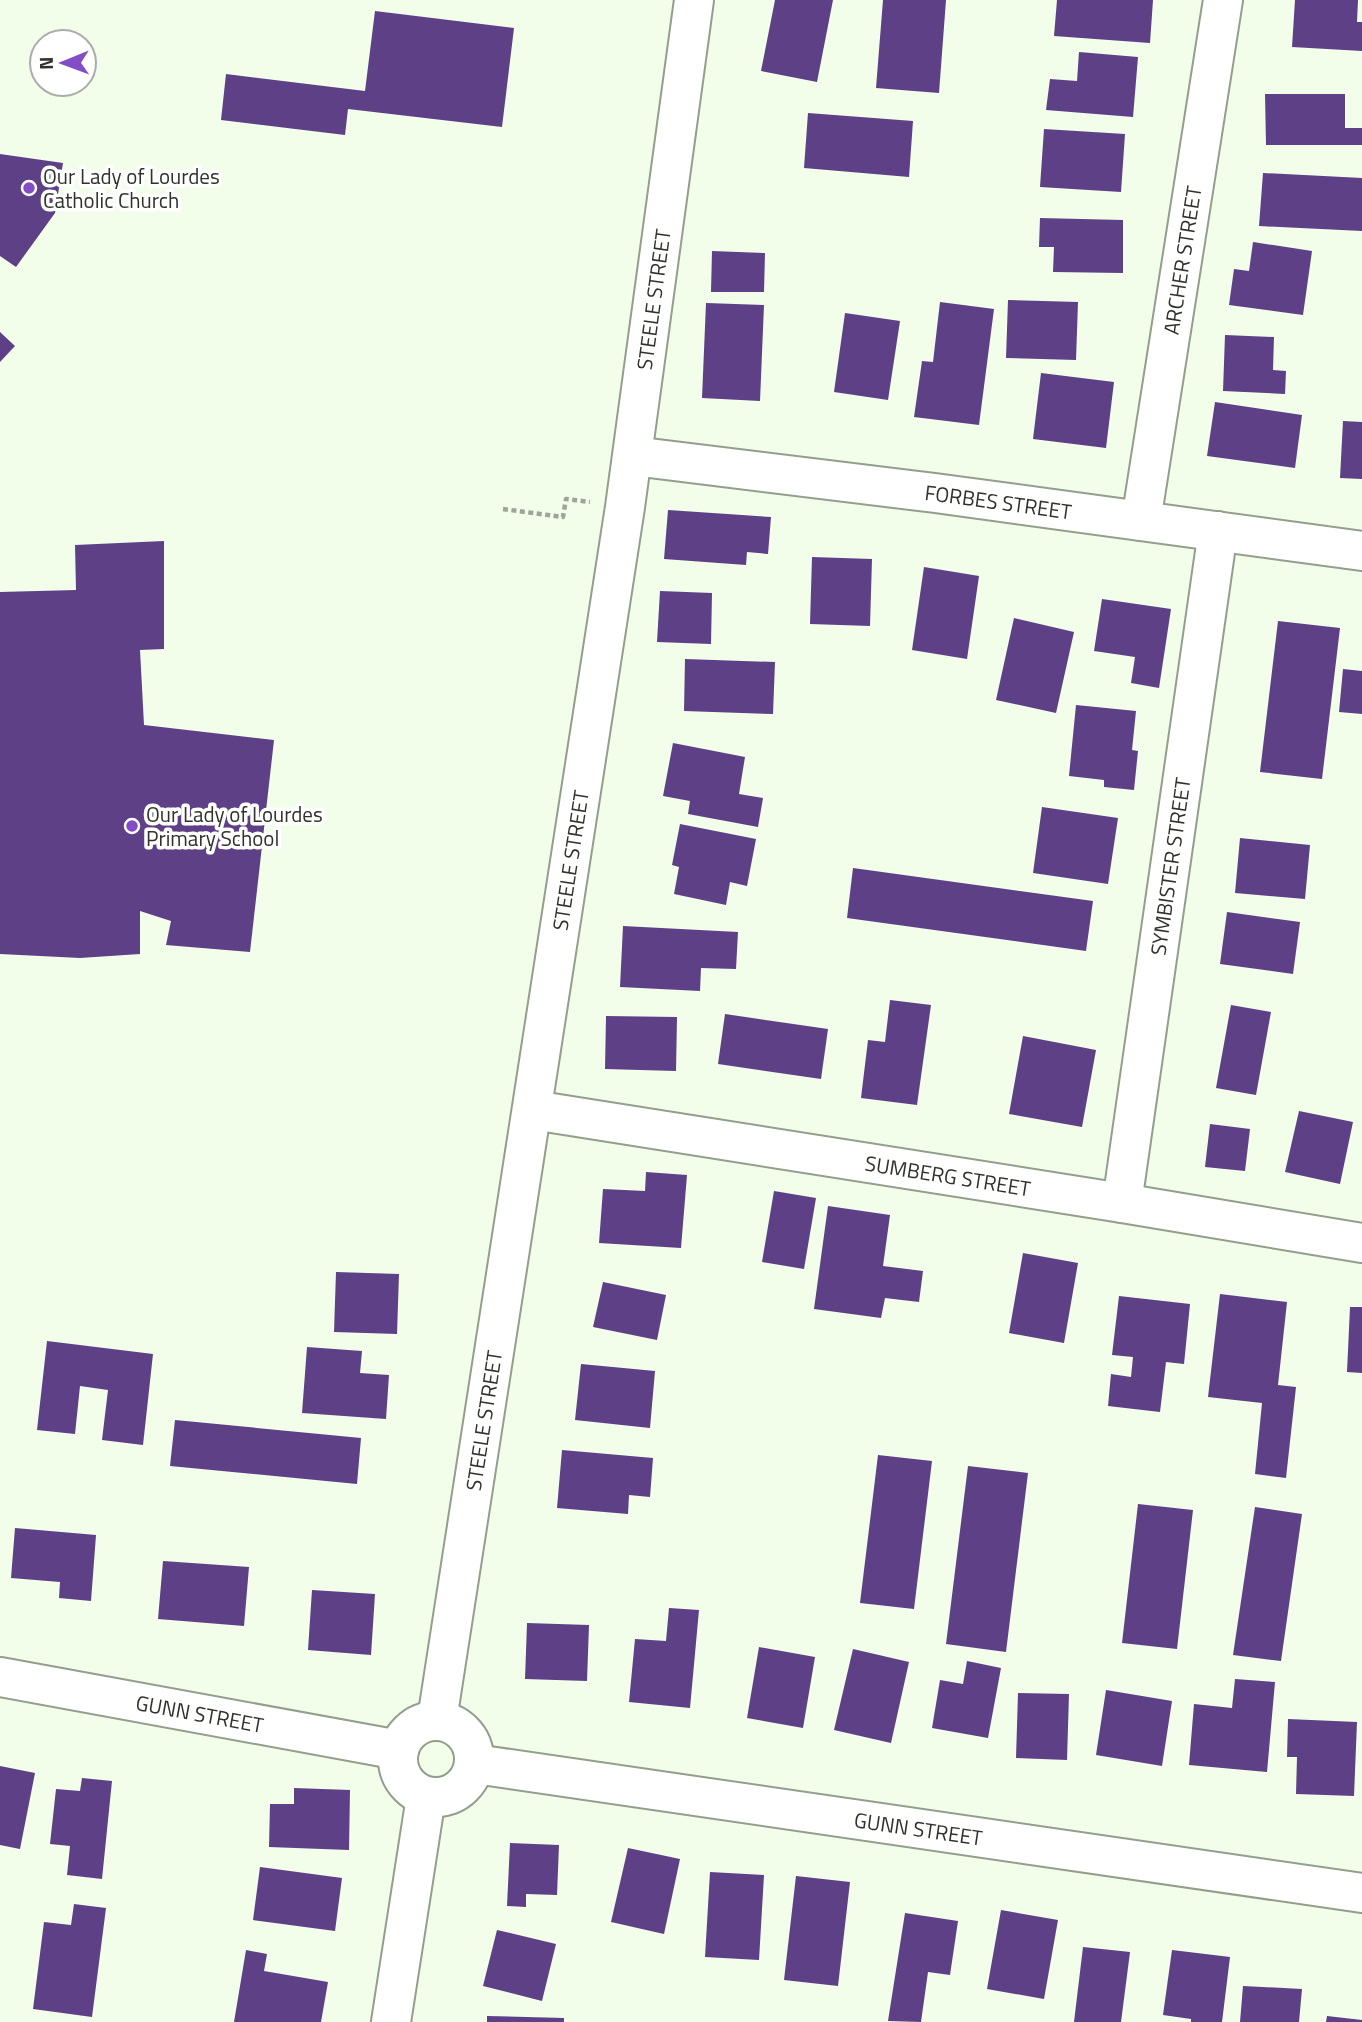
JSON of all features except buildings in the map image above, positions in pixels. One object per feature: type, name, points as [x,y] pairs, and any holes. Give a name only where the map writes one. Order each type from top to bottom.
[{"type":"street","name":"STEELE STREET","points":[[437,1720],[633,456],[694,0]]},
{"type":"street","name":"ARCHER STREET","points":[[1141,521],[1223,0]]},
{"type":"street","name":"FORBES STREET","points":[[633,456],[935,493],[1362,551]]},
{"type":"street","name":"SYMBISTER STREET","points":[[1122,1203],[1218,531]]},
{"type":"street","name":"SUMBERG STREET","points":[[533,1110],[1362,1243]]},
{"type":"street","name":"GUNN STREET","points":[[0,1677],[399,1750]]},
{"type":"street","points":[[430,1720],[437,1720],[452,1724],[463,1731],[471,1741],[475,1763],[469,1779],[460,1789],[447,1796],[426,1797],[408,1785],[400,1773],[399,1750],[408,1732],[430,1720]]},
{"type":"street","name":"GUNN STREET","points":[[475,1763],[1362,1893]]},
{"type":"street","points":[[391,2022],[426,1797]]},
{"type":"path","points":[[503,509],[563,517],[566,499],[625,507]]},
{"type":"place","name":"Our Lady of Lourdes Catholic Church","points":[[29,188]]},
{"type":"place","name":"Our Lady of Lourdes Primary School","points":[[132,826]]}]
